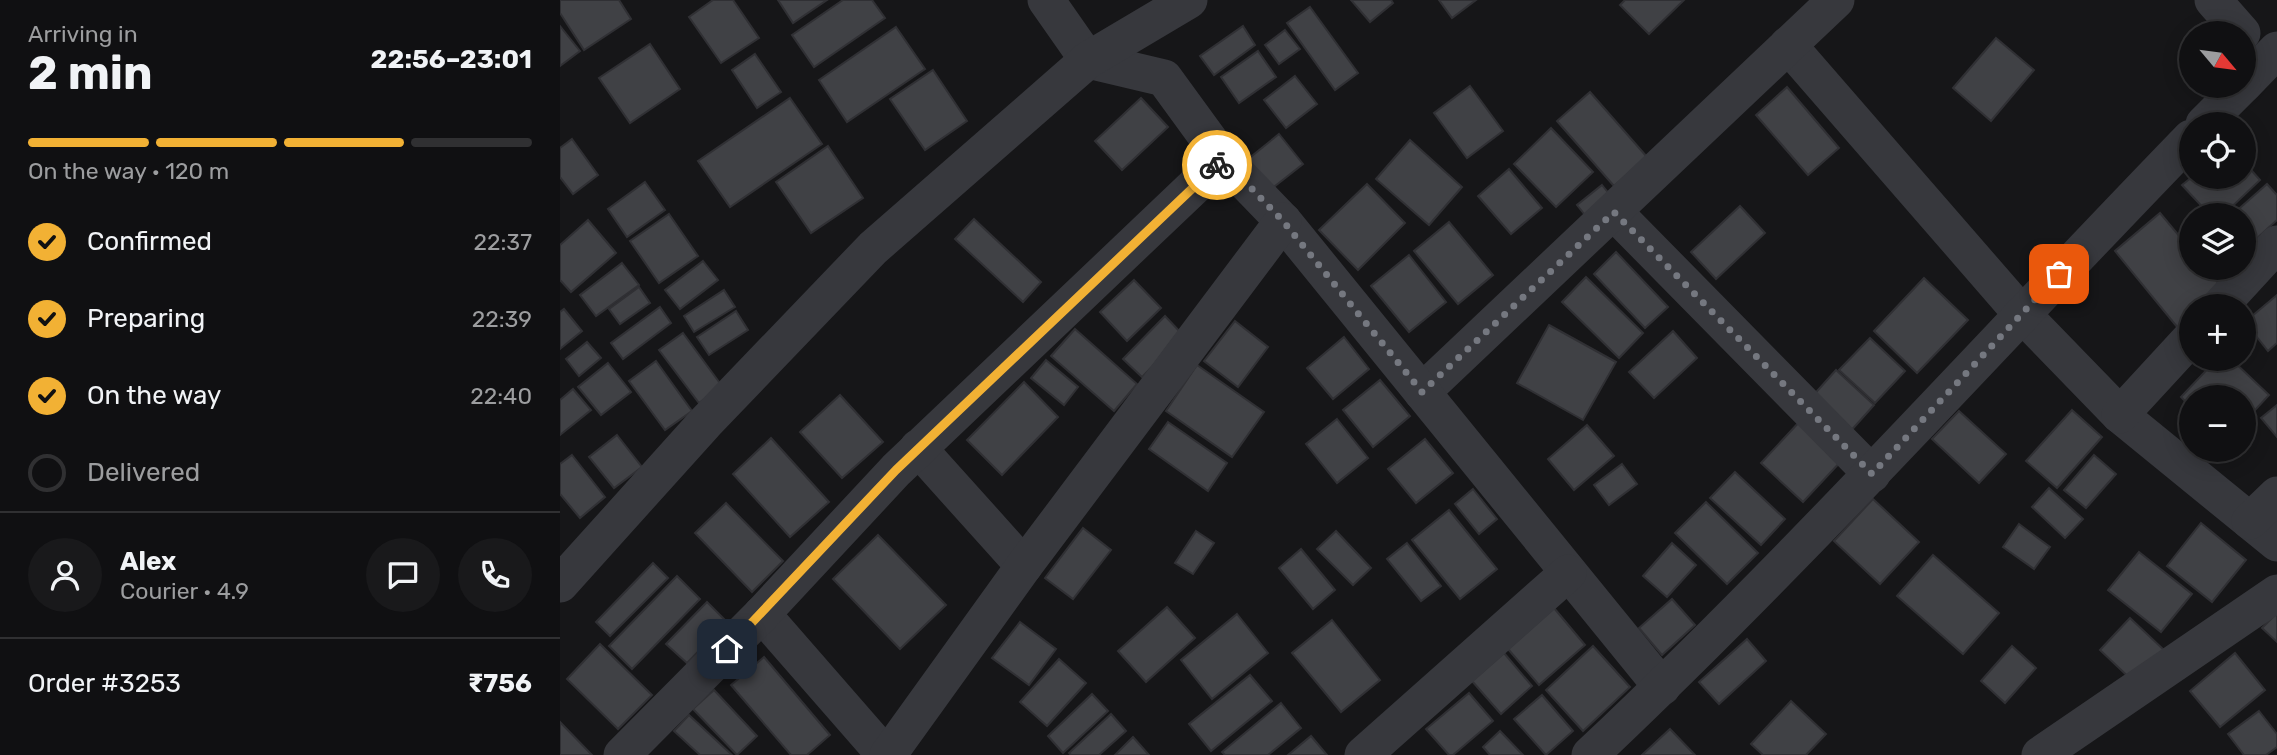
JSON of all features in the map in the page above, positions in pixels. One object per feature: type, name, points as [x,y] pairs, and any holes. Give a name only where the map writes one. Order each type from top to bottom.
[{"type":"street","points":[[1046,0],[1088,60],[1164,78],[1223,159],[1283,221],[1662,687]]},
{"type":"street","points":[[560,584],[705,423],[873,248],[1088,60],[1189,0]]},
{"type":"street","points":[[1422,392],[1836,0]]},
{"type":"street","points":[[2213,0],[2227,21]]},
{"type":"street","points":[[1788,45],[2021,313],[2120,415],[2263,532],[2277,495]]},
{"type":"street","points":[[1590,755],[1662,687],[1872,474],[2021,313],[2179,150]]},
{"type":"street","points":[[622,755],[762,614],[918,448],[1223,159]]},
{"type":"street","points":[[1614,212],[1872,474]]},
{"type":"street","points":[[762,614],[886,755],[1283,221]]},
{"type":"street","points":[[2231,294],[2277,244]]},
{"type":"street","points":[[2120,415],[2179,351]]},
{"type":"street","points":[[918,448],[1024,566]]},
{"type":"street","points":[[1363,755],[1568,573]]},
{"type":"street","points":[[2040,755],[2277,593]]},
{"type":"building","points":[[560,0],[619,0],[631,19],[584,50],[560,13]]},
{"type":"building","points":[[713,0],[733,0],[759,38],[721,63],[689,17]]},
{"type":"building","points":[[778,0],[827,0],[793,23]]},
{"type":"building","points":[[843,0],[872,0],[885,18],[814,67],[792,35]]},
{"type":"building","points":[[1351,0],[1391,0],[1393,3],[1370,22]]},
{"type":"building","points":[[1439,0],[1476,0],[1452,18]]},
{"type":"building","points":[[1625,0],[1684,0],[1649,34],[1620,5]]},
{"type":"building","points":[[1310,7],[1358,73],[1335,90],[1287,23]]},
{"type":"building","points":[[560,26],[580,51],[560,66]]},
{"type":"building","points":[[1243,26],[1255,45],[1214,75],[1200,56]]},
{"type":"building","points":[[896,27],[925,69],[847,122],[819,80]]},
{"type":"building","points":[[1285,30],[1300,49],[1279,64],[1265,45]]},
{"type":"building","points":[[1996,38],[2034,70],[1991,121],[1953,88]]},
{"type":"building","points":[[650,44],[680,89],[630,123],[599,78]]},
{"type":"building","points":[[1258,51],[1276,77],[1239,103],[1221,77]]},
{"type":"building","points":[[755,54],[781,92],[757,108],[732,70]]},
{"type":"building","points":[[933,70],[967,121],[925,150],[890,99]]},
{"type":"building","points":[[1295,76],[1317,104],[1286,128],[1264,100]]},
{"type":"building","points":[[1470,86],[1503,131],[1467,158],[1434,113]]},
{"type":"building","points":[[1787,87],[1839,148],[1808,175],[1756,115]]},
{"type":"building","points":[[1590,92],[1647,157],[1614,186],[1557,121]]},
{"type":"building","points":[[790,98],[822,144],[730,207],[698,161]]},
{"type":"building","points":[[1141,98],[1168,127],[1122,170],[1095,141]]},
{"type":"building","points":[[1551,128],[1593,172],[1556,207],[1514,164]]},
{"type":"building","points":[[1279,134],[1303,164],[1265,194],[1242,164]]},
{"type":"building","points":[[572,139],[598,175],[573,194],[560,177],[560,148]]},
{"type":"building","points":[[1410,140],[1462,187],[1429,225],[1376,179]]},
{"type":"building","points":[[828,146],[863,198],[811,233],[776,182]]},
{"type":"building","points":[[1509,169],[1542,208],[1511,234],[1478,196]]},
{"type":"building","points":[[645,182],[665,210],[627,237],[608,209]]},
{"type":"building","points":[[1367,184],[1405,223],[1358,270],[1319,230]]},
{"type":"building","points":[[2267,184],[2277,195],[2277,220],[2256,239],[2256,203],[2246,203]]},
{"type":"building","points":[[1602,185],[1614,200],[1589,220],[1577,205]]},
{"type":"building","points":[[2186,189],[2250,189],[2236,203],[2199,203]]},
{"type":"building","points":[[1740,206],[1765,233],[1716,279],[1691,252]]},
{"type":"building","points":[[2160,213],[2179,236],[2179,280],[2216,280],[2224,290],[2219,294],[2179,294],[2178,328],[2115,251]]},
{"type":"building","points":[[669,214],[698,256],[659,283],[630,241]]},
{"type":"building","points":[[974,219],[1041,282],[1023,302],[955,239]]},
{"type":"building","points":[[588,220],[616,253],[571,292],[560,280],[560,245]]},
{"type":"building","points":[[1449,222],[1493,275],[1458,304],[1414,251]]},
{"type":"building","points":[[1616,252],[1668,307],[1645,328],[1594,274]]},
{"type":"building","points":[[1409,255],[1446,302],[1409,332],[1371,286]]},
{"type":"building","points":[[703,261],[718,280],[680,309],[665,290]]},
{"type":"building","points":[[622,263],[639,285],[596,316],[580,295]]},
{"type":"building","points":[[1586,277],[1643,333],[1619,358],[1562,302]]},
{"type":"building","points":[[1924,278],[1968,320],[1917,373],[1874,331]]},
{"type":"building","points":[[1134,280],[1161,308],[1127,341],[1100,312]]},
{"type":"building","points":[[639,287],[650,303],[620,324],[609,309]]},
{"type":"building","points":[[724,290],[735,307],[694,332],[684,316]]},
{"type":"building","points":[[2277,295],[2277,343],[2268,351],[2256,336],[2256,313]]},
{"type":"building","points":[[660,307],[671,323],[623,359],[611,343]]},
{"type":"building","points":[[564,309],[582,331],[560,349],[560,312]]},
{"type":"building","points":[[736,311],[748,330],[709,355],[697,337]]},
{"type":"building","points":[[1165,316],[1183,335],[1142,377],[1123,359]]},
{"type":"building","points":[[1235,321],[1268,347],[1238,387],[1204,361]]},
{"type":"building","points":[[1549,325],[1616,362],[1583,420],[1517,383]]},
{"type":"building","points":[[1075,329],[1137,384],[1114,411],[1051,356]]},
{"type":"building","points":[[1673,331],[1697,358],[1654,398],[1629,372]]},
{"type":"building","points":[[683,333],[722,386],[699,403],[659,350]]},
{"type":"building","points":[[1344,337],[1369,369],[1333,399],[1307,368]]},
{"type":"building","points":[[1870,338],[1905,371],[1875,403],[1839,370]]},
{"type":"building","points":[[587,342],[601,358],[579,376],[566,359]]},
{"type":"building","points":[[1046,360],[1078,387],[1064,405],[1031,378]]},
{"type":"building","points":[[656,361],[692,411],[665,430],[629,381]]},
{"type":"building","points":[[608,363],[631,392],[601,415],[578,387]]},
{"type":"building","points":[[1197,365],[1264,412],[1232,457],[1166,411]]},
{"type":"building","points":[[1836,370],[1874,405],[1848,434],[1810,399]]},
{"type":"building","points":[[2206,371],[2244,371],[2269,395],[2256,409],[2256,385],[2192,385]]},
{"type":"building","points":[[1380,380],[1410,416],[1373,447],[1343,410]]},
{"type":"building","points":[[1024,382],[1058,417],[1002,475],[967,440]]},
{"type":"building","points":[[573,389],[591,410],[560,435],[560,400]]},
{"type":"building","points":[[840,395],[883,442],[842,478],[800,432]]},
{"type":"building","points":[[2277,405],[2277,437],[2261,418]]},
{"type":"building","points":[[2072,410],[2102,437],[2057,488],[2026,461]]},
{"type":"building","points":[[1959,411],[2006,454],[1979,483],[1932,439]]},
{"type":"building","points":[[1337,419],[1368,458],[1337,483],[1306,444]]},
{"type":"building","points":[[1802,419],[1844,458],[1803,502],[1761,463]]},
{"type":"building","points":[[1168,422],[1227,463],[1208,491],[1149,449]]},
{"type":"building","points":[[1587,425],[1614,456],[1574,490],[1548,459]]},
{"type":"building","points":[[617,435],[642,467],[614,488],[589,457]]},
{"type":"building","points":[[771,438],[829,502],[790,537],[733,474]]},
{"type":"building","points":[[1425,439],[1453,473],[1416,503],[1388,469]]},
{"type":"building","points":[[572,455],[605,497],[580,518],[560,494],[560,464]]},
{"type":"building","points":[[2094,455],[2116,474],[2086,508],[2064,490]]},
{"type":"building","points":[[1622,464],[1637,484],[1609,505],[1594,485]]},
{"type":"building","points":[[1735,472],[1785,519],[1761,545],[1710,498]]},
{"type":"building","points":[[2049,488],[2083,519],[2065,538],[2032,507]]},
{"type":"building","points":[[1473,489],[1497,519],[1479,534],[1455,504]]},
{"type":"building","points":[[1873,499],[1919,542],[1880,584],[1834,541]]},
{"type":"building","points":[[1706,502],[1758,553],[1727,584],[1675,533]]},
{"type":"building","points":[[726,503],[783,561],[752,592],[695,533]]},
{"type":"building","points":[[1449,510],[1497,569],[1460,599],[1412,540]]},
{"type":"building","points":[[2201,523],[2246,560],[2212,602],[2167,566]]},
{"type":"building","points":[[2019,524],[2050,547],[2034,569],[2003,547]]},
{"type":"building","points":[[1083,528],[1111,550],[1073,599],[1045,578]]},
{"type":"building","points":[[1196,531],[1214,543],[1193,574],[1175,563]]},
{"type":"building","points":[[1336,531],[1371,568],[1353,585],[1317,549]]},
{"type":"building","points":[[878,535],[946,605],[900,649],[833,579]]},
{"type":"building","points":[[1407,543],[1441,586],[1421,601],[1387,559]]},
{"type":"building","points":[[1672,543],[1696,565],[1667,597],[1643,576]]},
{"type":"building","points":[[1301,549],[1335,590],[1313,609],[1279,568]]},
{"type":"building","points":[[2139,552],[2192,594],[2161,632],[2108,590]]},
{"type":"building","points":[[1933,555],[1999,613],[1963,654],[1897,596]]},
{"type":"building","points":[[653,563],[668,578],[610,636],[596,622]]},
{"type":"building","points":[[677,576],[700,599],[632,669],[609,646]]},
{"type":"building","points":[[1672,599],[1695,625],[1662,655],[1639,628]]},
{"type":"building","points":[[707,602],[727,622],[687,663],[666,644]]},
{"type":"building","points":[[1167,607],[1195,638],[1146,682],[1118,651]]},
{"type":"building","points":[[1554,608],[1585,645],[1539,685],[1508,649]]},
{"type":"building","points":[[2277,613],[2277,642],[2262,628]]},
{"type":"building","points":[[1237,614],[1268,653],[1212,699],[1181,660]]},
{"type":"building","points":[[2130,618],[2165,651],[2135,683],[2100,650]]},
{"type":"building","points":[[1332,620],[1380,680],[1341,712],[1292,653]]},
{"type":"building","points":[[1020,622],[1056,649],[1029,685],[992,658]]},
{"type":"building","points":[[1747,639],[1766,661],[1719,704],[1699,682]]},
{"type":"building","points":[[600,644],[652,695],[618,729],[567,679]]},
{"type":"building","points":[[1593,646],[1630,687],[1583,731],[1546,690]]},
{"type":"building","points":[[2012,646],[2036,668],[2005,703],[1981,681]]},
{"type":"building","points":[[1504,653],[1532,686],[1501,714],[1472,681]]},
{"type":"building","points":[[2235,653],[2265,690],[2220,727],[2190,691]]},
{"type":"building","points":[[764,657],[830,735],[807,755],[791,755],[731,685]]},
{"type":"building","points":[[1059,659],[1086,683],[1047,726],[1020,702]]},
{"type":"building","points":[[1250,675],[1272,701],[1211,751],[1189,724]]},
{"type":"building","points":[[714,690],[757,736],[737,755],[693,709]]},
{"type":"building","points":[[1469,693],[1493,721],[1453,755],[1449,755],[1426,729]]},
{"type":"building","points":[[1092,694],[1108,711],[1063,753],[1048,736]]},
{"type":"building","points":[[1542,695],[1573,731],[1546,755],[1514,719]]},
{"type":"building","points":[[1791,701],[1826,734],[1806,755],[1763,755],[1751,744]]},
{"type":"building","points":[[1281,703],[1301,728],[1268,755],[1225,755],[1222,752]]},
{"type":"building","points":[[2259,711],[2277,734],[2277,747],[2266,755],[2244,755],[2228,734]]},
{"type":"building","points":[[1111,714],[1126,731],[1099,755],[1069,753]]},
{"type":"building","points":[[689,715],[732,755],[700,755],[674,731]]},
{"type":"building","points":[[560,722],[592,755],[560,755]]},
{"type":"building","points":[[1670,729],[1695,755],[1642,755]]},
{"type":"building","points":[[1500,731],[1523,755],[1490,755],[1483,747]]},
{"type":"building","points":[[1311,736],[1327,755],[1288,755]]},
{"type":"building","points":[[1133,737],[1149,755],[1115,755]]},
{"type":"way so far","points":[[1217,165],[1223,159],[1283,221],[1422,392],[1614,212],[1872,474],[2059,274]]},
{"type":"route","points":[[727,649],[896,470],[1217,165]]}]
